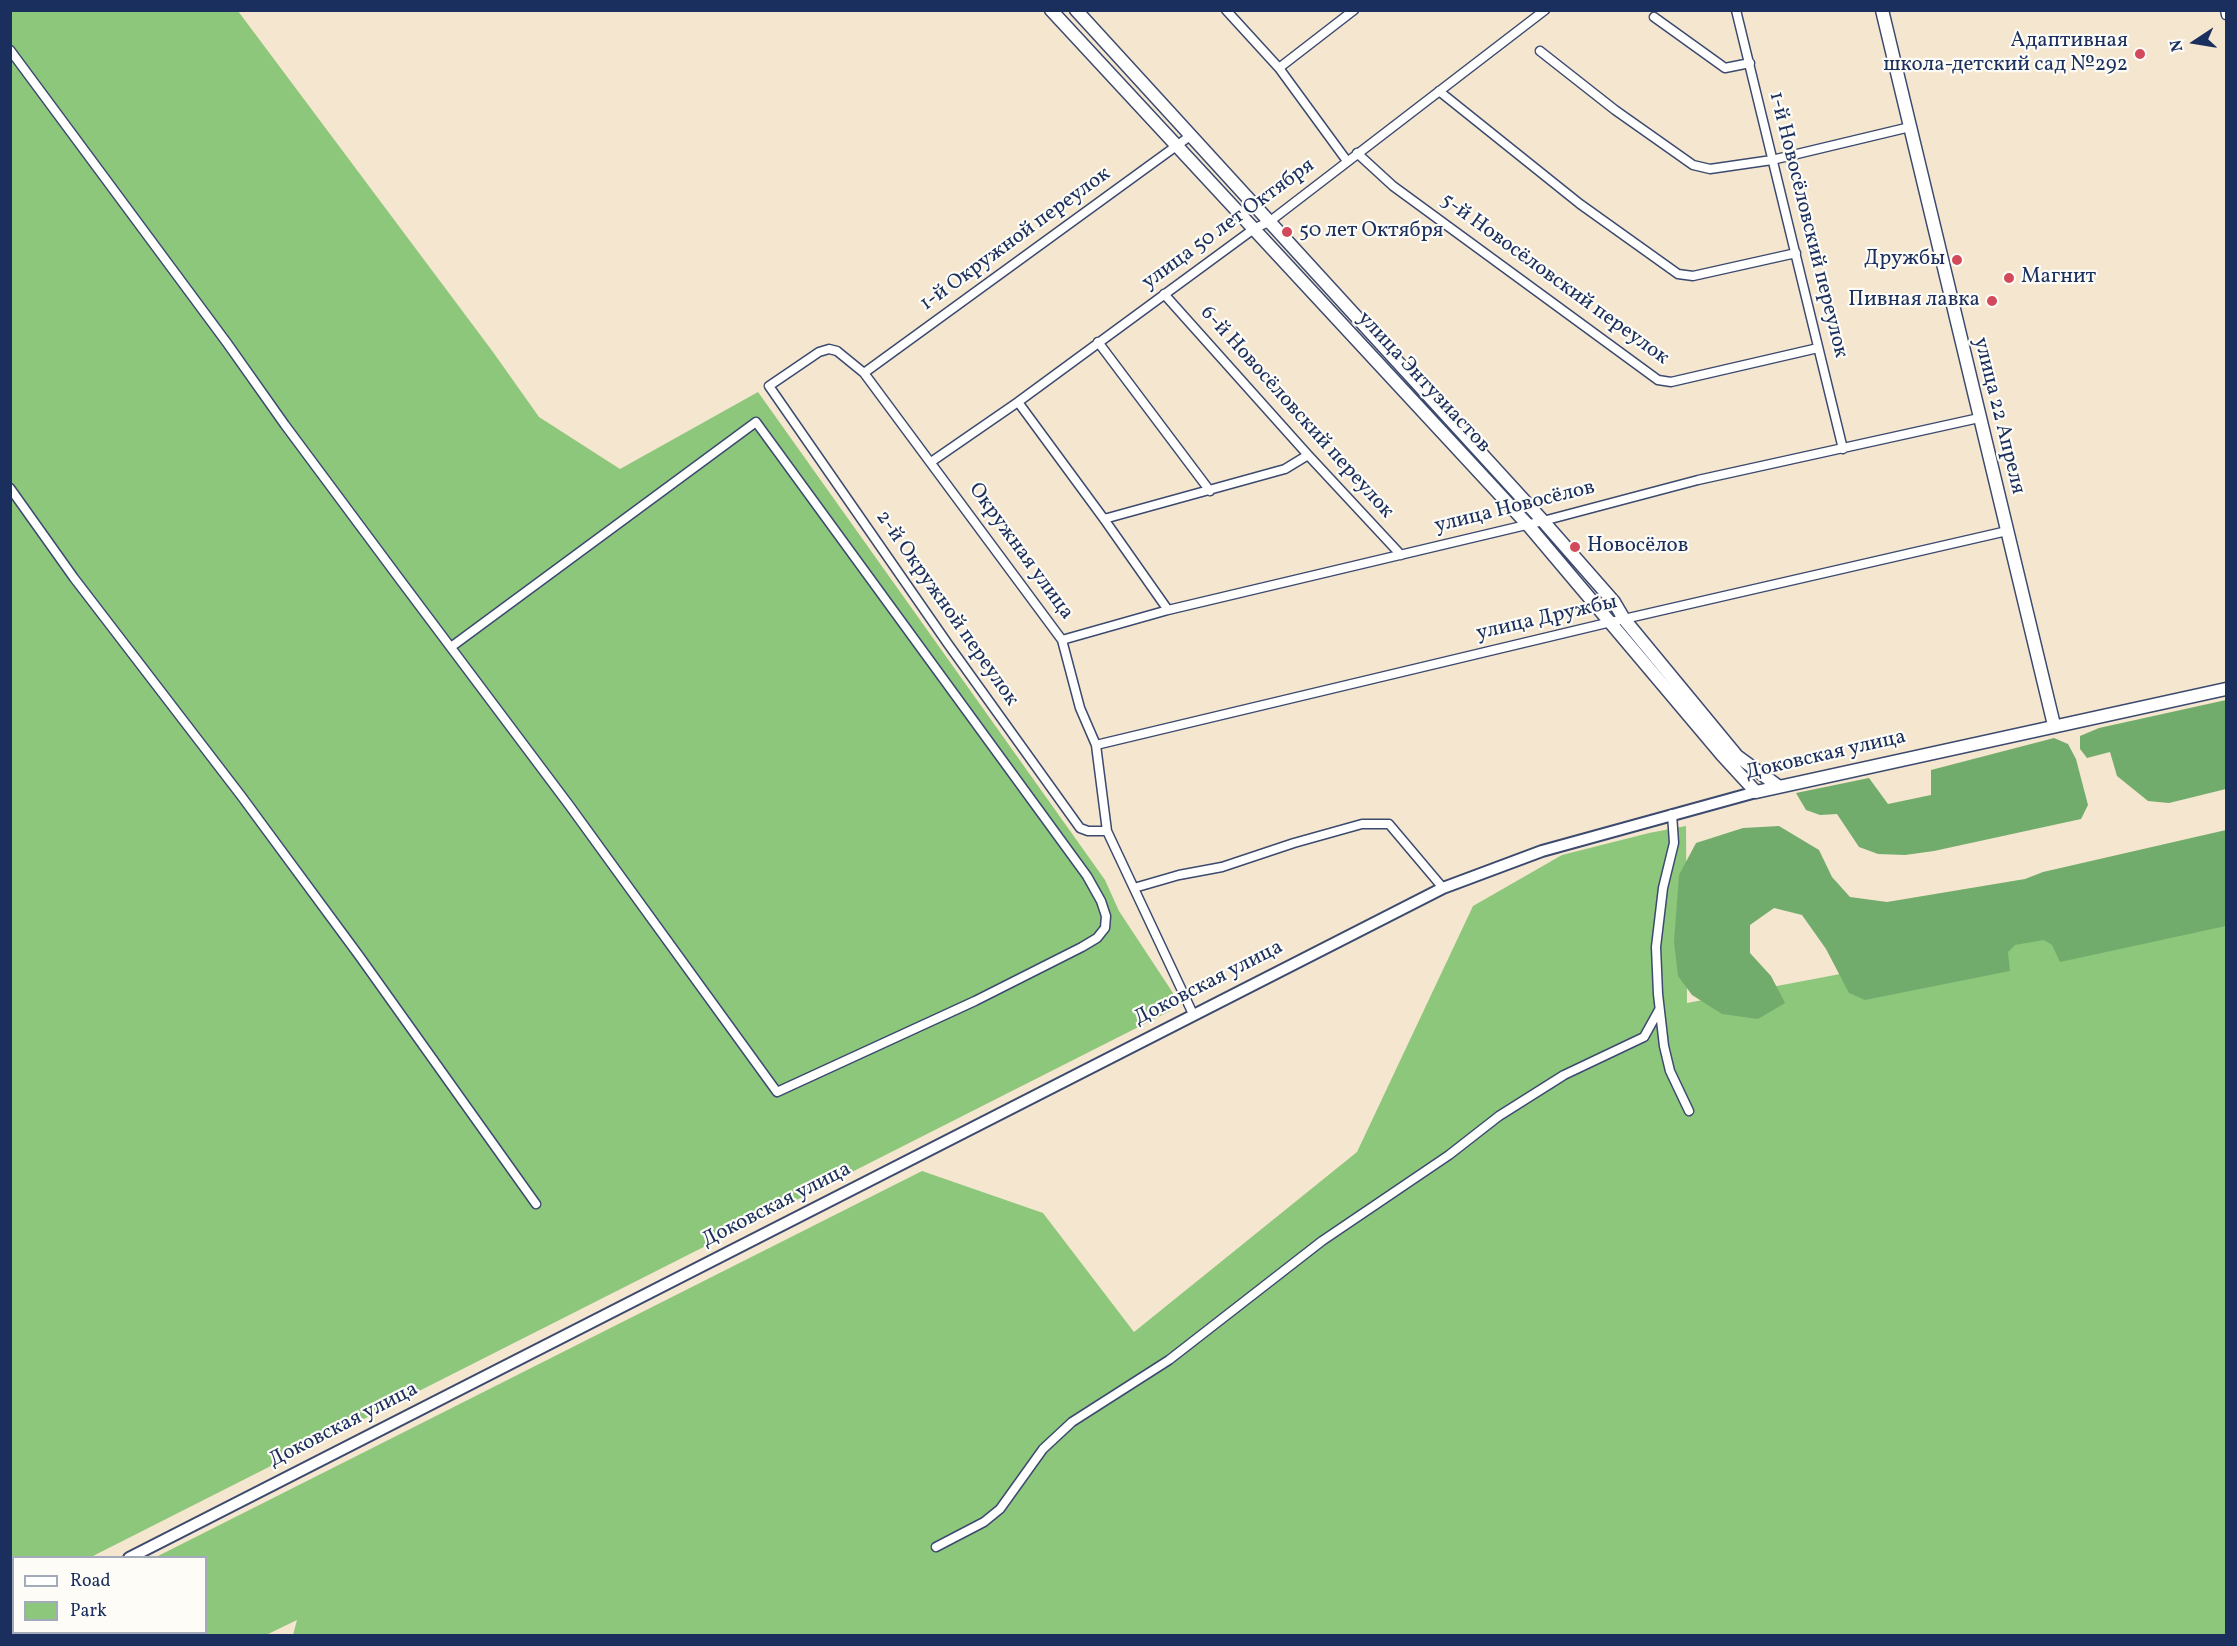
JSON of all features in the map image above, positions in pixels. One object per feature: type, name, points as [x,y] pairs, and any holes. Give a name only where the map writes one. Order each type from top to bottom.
[{"type":"main road","name":"улица Энтузиастов","points":[[1051,10],[1528,525],[1722,755],[1756,792]]},
{"type":"main road","name":"улица Энтузиастов","points":[[1076,10],[1544,521],[1614,602],[1624,619],[1737,756],[1778,786]]},
{"type":"main road","name":"улица 22 Апреля","points":[[1882,10],[2054,725]]},
{"type":"main road","name":"Доковская улица","points":[[1756,792],[2226,689]]},
{"type":"street","points":[[1226,10],[1279,68],[1347,161]]},
{"type":"street","points":[[1279,68],[1354,10]]},
{"type":"street","name":"улица 50 лет Октября","points":[[931,462],[1018,402],[1255,228],[1269,222],[1545,10]]},
{"type":"street","name":"1-й Новосёловский переулок","points":[[1736,10],[1843,449]]},
{"type":"street","points":[[2225,10],[2226,15]]},
{"type":"street","points":[[1654,17],[1725,68],[1750,63]]},
{"type":"street","points":[[10,50],[285,425],[569,805],[777,1092],[994,991],[1082,947],[1097,938],[1105,928],[1106,916],[1101,901],[1087,876],[756,422],[451,647]]},
{"type":"street","points":[[1540,51],[1615,110],[1693,165],[1710,170],[1772,160],[1910,127]]},
{"type":"street","points":[[1438,91],[1580,204],[1678,274],[1693,276],[1796,253]]},
{"type":"street","name":"1-й Окружной переулок","points":[[864,373],[1190,136]]},
{"type":"street","name":"5-й Новосёловский переулок","points":[[1357,153],[1393,186],[1658,380],[1671,382],[1818,348]]},
{"type":"street","name":"6-й Новосёловский переулок","points":[[1164,294],[1401,555]]},
{"type":"street","points":[[1098,342],[1210,491]]},
{"type":"street","name":"Окружная улица","points":[[768,386],[819,352],[829,349],[837,351],[864,373],[1062,640],[1080,708],[1096,745],[1107,831],[1193,1014]]},
{"type":"street","name":"2-й Окружной переулок","points":[[768,386],[1080,828],[1088,831],[1107,831]]},
{"type":"street","points":[[1018,402],[1168,610]]},
{"type":"street","name":"улица Новосёлов","points":[[1062,640],[1168,610],[1528,525],[1698,480],[1979,418]]},
{"type":"street","points":[[1104,519],[1285,470],[1308,455]]},
{"type":"street","points":[[10,488],[74,578],[242,797],[360,957],[536,1204]]},
{"type":"street","name":"улица Дружбы","points":[[1096,745],[1611,622],[2007,531]]},
{"type":"street","name":"Доковская улица","points":[[131,1556],[862,1186],[1193,1014],[1443,888],[1542,851],[1756,792]]},
{"type":"street","points":[[1672,814],[1674,843],[1663,888],[1656,947],[1659,1010],[1670,1071],[1689,1111]]},
{"type":"street","points":[[1134,888],[1179,875],[1222,867],[1294,843],[1362,824],[1389,824],[1443,888]]},
{"type":"street","points":[[936,1547],[984,1522],[1000,1509],[1043,1449],[1072,1422],[1169,1360],[1322,1241],[1449,1155],[1499,1116],[1564,1075],[1644,1037],[1659,1010]]},
{"type":"green space","points":[[11,11],[238,11],[539,417],[620,469],[758,392],[1105,880],[1119,911],[1173,993],[1172,1010],[93,1556],[12,1556],[11,1598]]},
{"type":"green space","points":[[2226,700],[2226,789],[2169,803],[2148,801],[2117,776],[2110,752],[2087,758],[2080,749],[2080,736],[2099,728]]},
{"type":"green space","points":[[2054,738],[2068,744],[2076,759],[2088,805],[2081,819],[1934,851],[1905,855],[1878,854],[1859,847],[1837,814],[1820,815],[1806,810],[1796,793],[1869,778],[1888,804],[1931,795],[1931,770]]},
{"type":"green space","points":[[1686,826],[1687,1003],[2226,901],[2226,1635],[293,1635],[297,1620],[266,1635],[56,1636],[55,1634],[207,1634],[207,1556],[158,1556],[922,1171],[1043,1213],[1134,1332],[1357,1152],[1473,906],[1562,855]]},
{"type":"green space","points":[[1779,826],[1819,850],[1832,877],[1850,897],[1887,902],[2025,879],[2043,872],[2226,830],[2226,926],[2060,962],[2052,945],[2044,940],[2015,945],[2008,952],[2010,971],[1865,1000],[1849,993],[1826,949],[1802,915],[1774,908],[1750,925],[1750,953],[1771,976],[1785,1003],[1758,1019],[1722,1014],[1692,995],[1678,976],[1674,942],[1679,875],[1696,843],[1743,828]]},
{"type":"place","name":"Адаптивная школа-детский сад №292","points":[[2140,54]]},
{"type":"place","name":"50 лет Октября","points":[[1287,232]]},
{"type":"place","name":"Дружбы","points":[[1957,260]]},
{"type":"place","name":"Магнит","points":[[2009,278]]},
{"type":"place","name":"Пивная лавка","points":[[1992,301]]},
{"type":"place","name":"Новосёлов","points":[[1575,547]]}]
